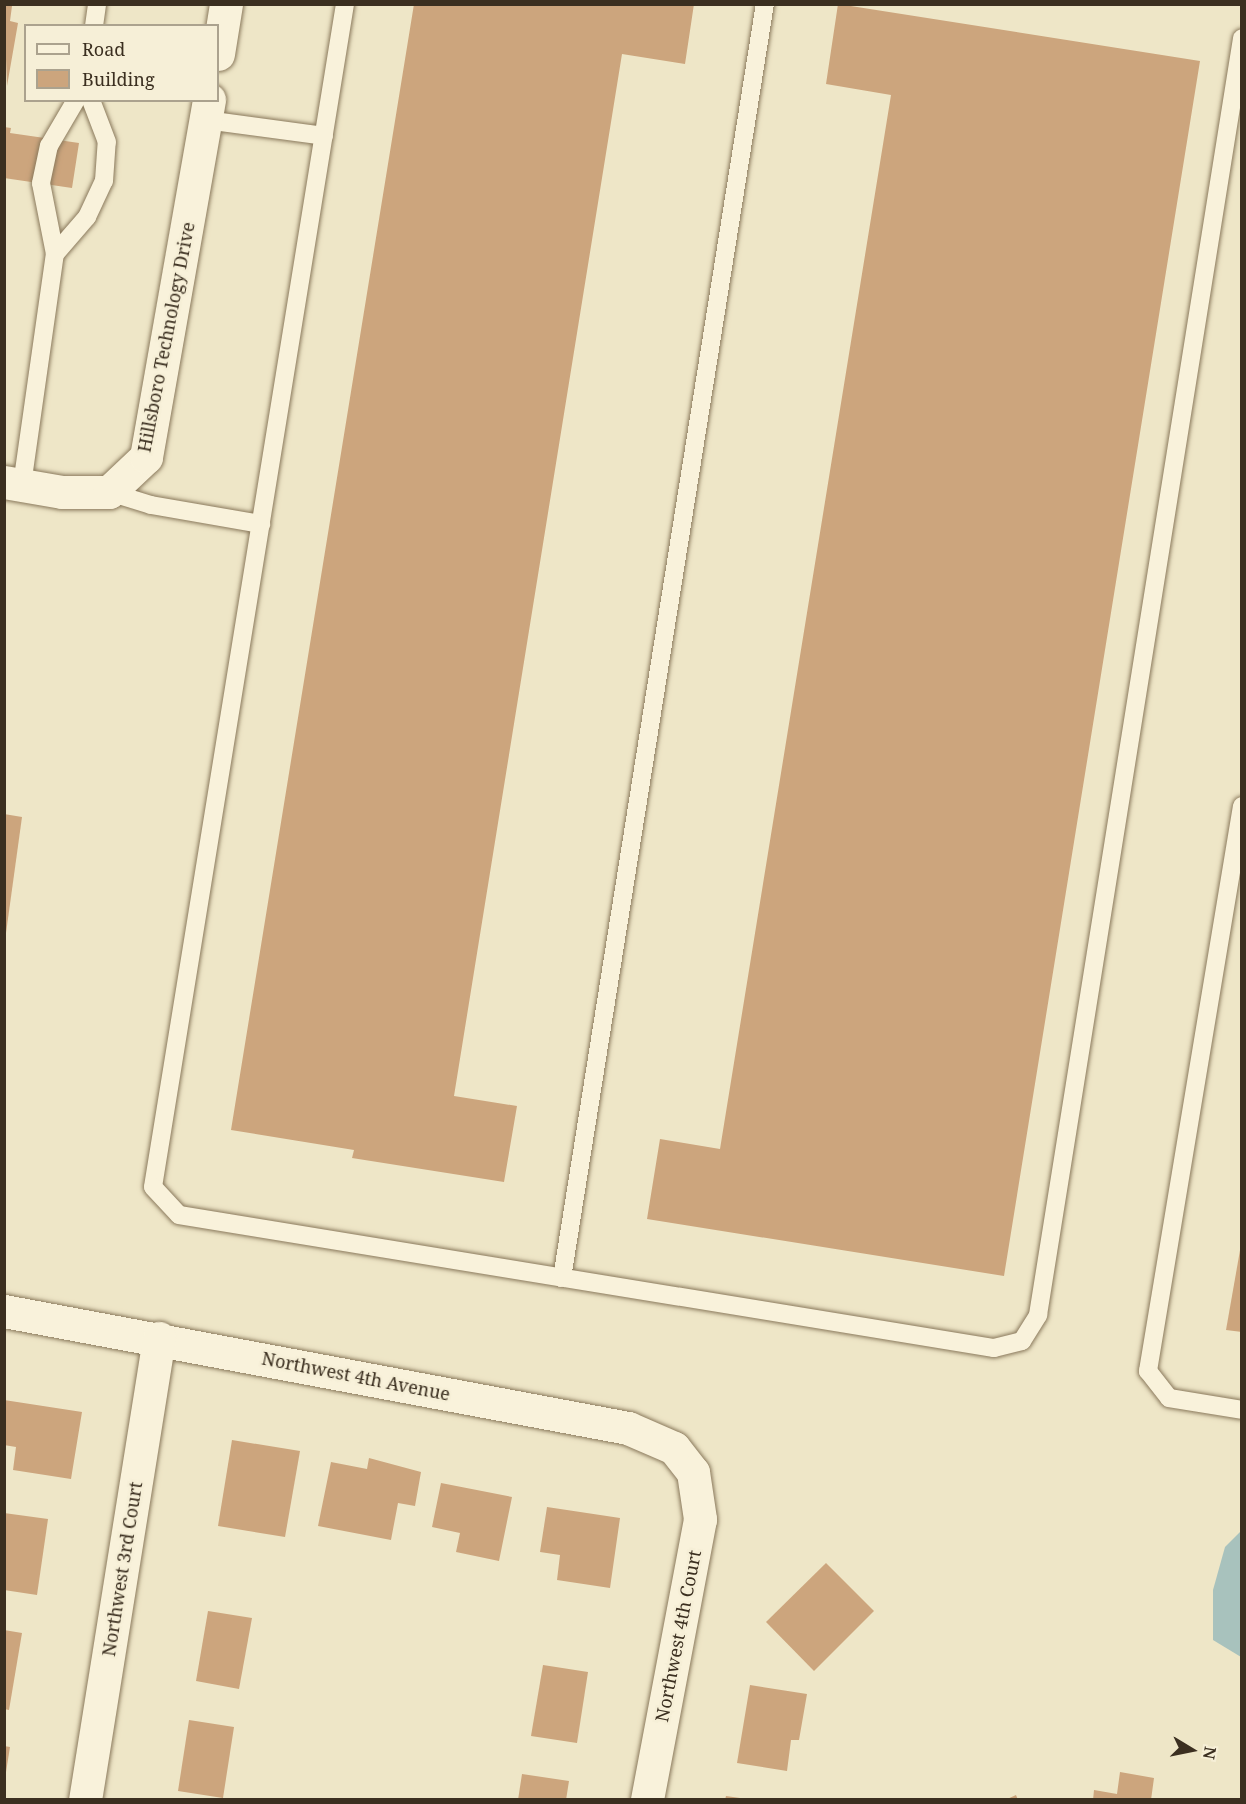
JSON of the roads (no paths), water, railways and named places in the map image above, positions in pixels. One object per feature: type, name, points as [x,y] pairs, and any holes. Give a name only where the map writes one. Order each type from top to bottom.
[{"type":"street","points":[[219,48],[226,4]]},
{"type":"street","name":"Hillsboro Technology Drive","points":[[109,492],[146,457],[208,110]]},
{"type":"street","points":[[13,483],[62,492],[109,492]]},
{"type":"street","name":"Northwest 4th Avenue","points":[[4,1311],[159,1338],[628,1428],[674,1448],[693,1472]]},
{"type":"street","name":"Northwest 3rd Court","points":[[85,1800],[159,1338]]},
{"type":"street","name":"Northwest 4th Court","points":[[647,1800],[700,1519],[693,1472]]},
{"type":"lane","points":[[94,24],[97,4]]},
{"type":"lane","points":[[345,4],[153,1187],[179,1215],[994,1348],[1022,1341],[1038,1315],[1242,38]]},
{"type":"lane","points":[[562,1278],[765,4]]},
{"type":"lane","points":[[13,483],[55,254],[41,183],[49,146],[75,102]]},
{"type":"lane","points":[[55,254],[87,217],[104,181],[106,142],[92,102]]},
{"type":"lane","points":[[208,110],[324,136]]},
{"type":"lane","points":[[109,492],[172,510],[261,524]]},
{"type":"lane","points":[[1242,806],[1148,1371],[1169,1398],[1242,1410]]},
{"type":"water","points":[[1241,1531],[1241,1657],[1213,1640],[1213,1590],[1225,1547]]}]
